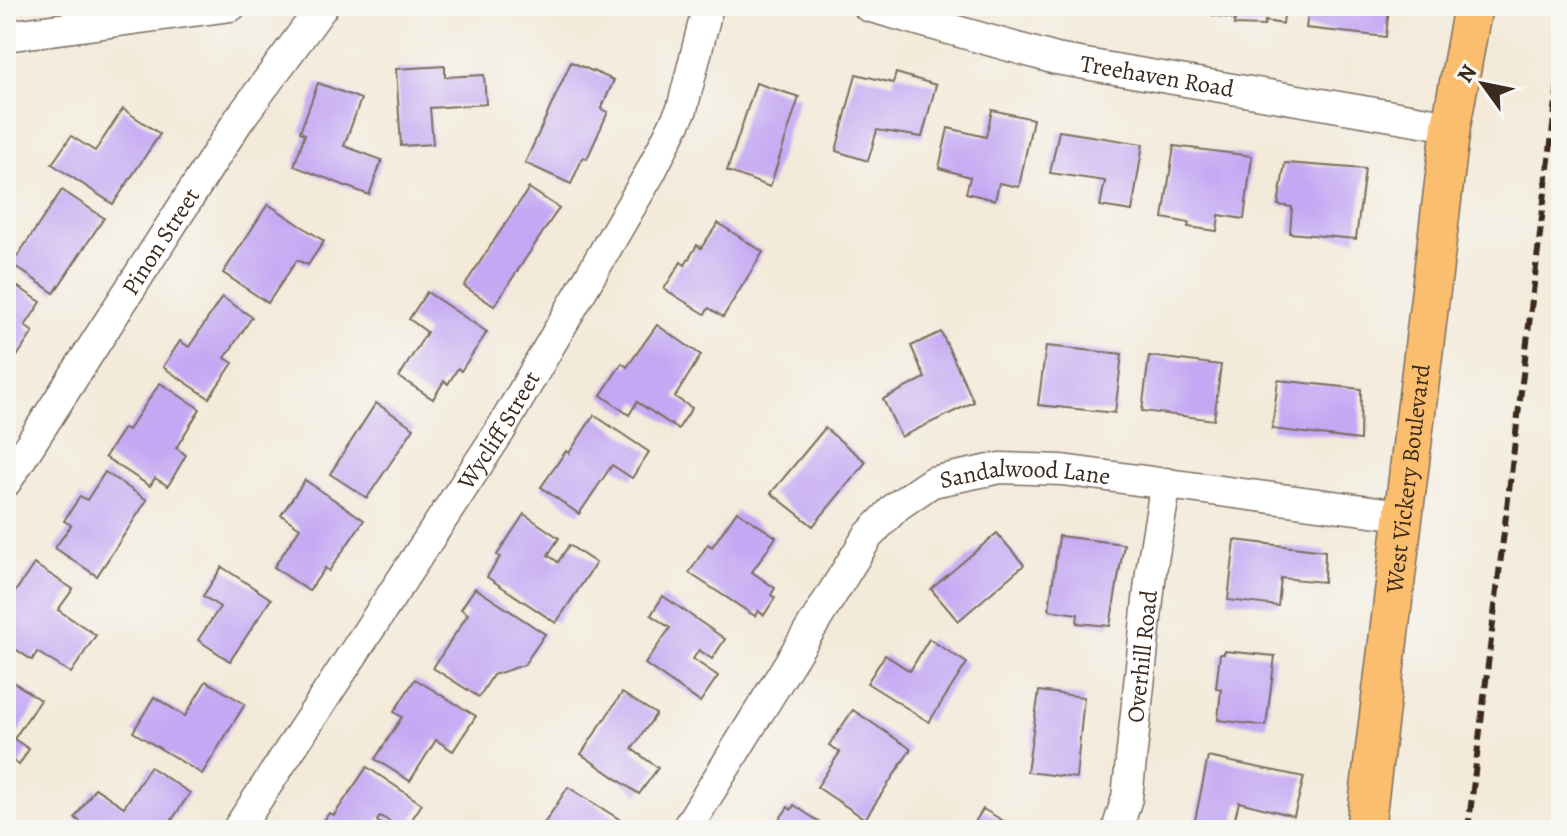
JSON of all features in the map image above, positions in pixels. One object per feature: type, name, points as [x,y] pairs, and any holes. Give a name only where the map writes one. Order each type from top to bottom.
[{"type":"main road","name":"West Vickery Boulevard","points":[[1451,126],[1457,6]]},
{"type":"main road","name":"West Vickery Boulevard","points":[[1365,830],[1401,515],[1451,126],[1473,6]]},
{"type":"street","points":[[6,36],[231,6]]},
{"type":"street","name":"Pinon Street","points":[[6,482],[238,121],[323,6]]},
{"type":"street","name":"Wycliff Street","points":[[237,830],[500,431],[650,173],[682,109],[708,6]]},
{"type":"street","name":"Treehaven Road","points":[[868,6],[1056,59],[1451,126]]},
{"type":"street","name":"Sandalwood Lane","points":[[686,830],[868,536],[897,506],[932,482],[1000,468],[1062,470],[1401,515]]},
{"type":"street","name":"Overhill Road","points":[[1117,830],[1127,798],[1151,572],[1166,483]]},
{"type":"building","points":[[1213,6],[1285,6],[1283,24],[1265,21],[1264,26],[1234,25],[1235,19],[1212,15]]},
{"type":"building","points":[[1309,6],[1389,6],[1386,37],[1306,28]]},
{"type":"building","points":[[571,62],[614,80],[601,109],[608,112],[587,159],[583,157],[571,184],[525,163]]},
{"type":"building","points":[[445,66],[445,77],[484,75],[486,104],[430,108],[433,144],[401,146],[396,69]]},
{"type":"building","points":[[896,73],[936,85],[922,137],[877,130],[868,161],[836,151],[856,74],[893,83]]},
{"type":"building","points":[[318,83],[361,99],[344,146],[382,160],[369,195],[294,166],[305,134],[300,132]]},
{"type":"building","points":[[756,83],[799,97],[770,187],[727,171]]},
{"type":"building","points":[[123,109],[160,134],[113,204],[52,164],[71,136],[95,151]]},
{"type":"building","points":[[992,110],[1033,119],[1019,187],[999,183],[995,200],[966,193],[970,177],[939,168],[948,128],[986,137]]},
{"type":"building","points":[[1059,131],[1143,144],[1132,211],[1100,206],[1105,181],[1050,173]]},
{"type":"building","points":[[1174,146],[1252,156],[1244,219],[1219,215],[1217,231],[1188,227],[1189,223],[1163,218]]},
{"type":"building","points":[[1285,163],[1365,169],[1356,239],[1290,233],[1292,207],[1278,205]]},
{"type":"building","points":[[529,188],[559,208],[494,306],[464,286]]},
{"type":"building","points":[[62,190],[104,218],[54,293],[12,264]]},
{"type":"building","points":[[268,204],[324,241],[308,265],[297,260],[268,303],[223,273]]},
{"type":"building","points":[[718,223],[763,252],[723,317],[709,308],[705,314],[664,289],[681,262],[685,265],[697,245],[701,248]]},
{"type":"building","points":[[6,279],[41,302],[25,326],[33,332],[14,361],[6,355]]},
{"type":"building","points":[[427,292],[487,332],[461,371],[458,368],[448,384],[444,381],[433,399],[399,377],[427,332],[409,319]]},
{"type":"building","points":[[222,297],[252,317],[225,358],[233,363],[209,398],[163,367],[180,341],[189,347]]},
{"type":"building","points":[[657,325],[701,355],[675,397],[692,408],[678,429],[637,402],[629,415],[601,395],[622,363],[627,367]]},
{"type":"building","points":[[941,332],[974,402],[901,437],[883,399],[925,378],[911,346]]},
{"type":"building","points":[[1046,346],[1122,354],[1115,413],[1038,405]]},
{"type":"building","points":[[1149,356],[1221,365],[1214,420],[1142,411]]},
{"type":"building","points":[[1278,380],[1361,389],[1360,440],[1272,429]]},
{"type":"building","points":[[160,383],[200,409],[176,448],[186,455],[168,486],[155,478],[150,486],[105,457]]},
{"type":"building","points":[[376,403],[414,428],[367,498],[330,474]]},
{"type":"building","points":[[594,415],[649,452],[632,478],[612,465],[579,514],[541,487]]},
{"type":"building","points":[[825,428],[866,462],[813,526],[771,493]]},
{"type":"building","points":[[105,472],[147,500],[97,576],[55,548],[71,525],[64,521],[80,496],[87,500]]},
{"type":"building","points":[[305,480],[364,520],[329,571],[325,568],[309,591],[274,567],[300,528],[281,515]]},
{"type":"building","points":[[737,511],[776,537],[752,572],[775,588],[771,595],[775,598],[764,615],[758,611],[755,616],[689,573],[708,544],[712,547]]},
{"type":"building","points":[[524,514],[559,538],[548,555],[558,562],[569,545],[596,563],[556,623],[487,577],[500,557],[497,555]]},
{"type":"building","points":[[997,533],[1024,565],[958,621],[931,589]]},
{"type":"building","points":[[1059,536],[1124,544],[1110,626],[1077,623],[1078,614],[1049,610]]},
{"type":"building","points":[[1235,540],[1325,551],[1324,582],[1281,578],[1278,606],[1228,600]]},
{"type":"building","points":[[34,564],[73,589],[58,610],[96,635],[71,673],[37,652],[32,660],[6,643],[6,616],[12,607],[7,604]]},
{"type":"building","points":[[222,567],[271,599],[230,661],[198,640],[220,607],[203,596]]},
{"type":"building","points":[[475,588],[545,634],[524,665],[493,675],[479,697],[433,668],[468,614],[461,609]]},
{"type":"building","points":[[663,596],[725,639],[712,659],[699,650],[693,659],[718,676],[700,702],[645,664],[670,628],[651,615]]},
{"type":"building","points":[[929,639],[967,663],[929,722],[867,683],[885,655],[910,671]]},
{"type":"building","points":[[1224,651],[1275,656],[1266,726],[1218,720],[1221,689],[1216,688],[1220,654]]},
{"type":"building","points":[[6,677],[40,700],[14,739],[29,749],[19,765],[6,756]]},
{"type":"building","points":[[415,679],[476,716],[453,751],[436,740],[410,781],[375,759],[402,717],[394,712]]},
{"type":"building","points":[[206,681],[245,704],[202,774],[133,732],[154,697],[185,716]]},
{"type":"building","points":[[1039,691],[1084,697],[1076,778],[1027,772]]},
{"type":"building","points":[[622,693],[656,714],[632,749],[658,768],[639,794],[581,754]]},
{"type":"building","points":[[853,710],[911,749],[865,819],[817,787],[840,752],[829,745]]},
{"type":"building","points":[[1208,757],[1304,777],[1294,816],[1239,802],[1232,830],[1193,830]]},
{"type":"building","points":[[150,767],[190,793],[165,830],[93,830],[75,818],[95,788],[124,807]]},
{"type":"building","points":[[367,767],[422,804],[405,830],[380,816],[377,821],[390,830],[318,830],[329,813],[334,815]]},
{"type":"building","points":[[568,787],[619,819],[612,830],[540,830]]},
{"type":"building","points":[[794,805],[831,830],[772,830],[788,807],[791,810]]},
{"type":"building","points":[[983,809],[1019,830],[970,830]]},
{"type":"railway","points":[[1468,830],[1561,60]]}]
